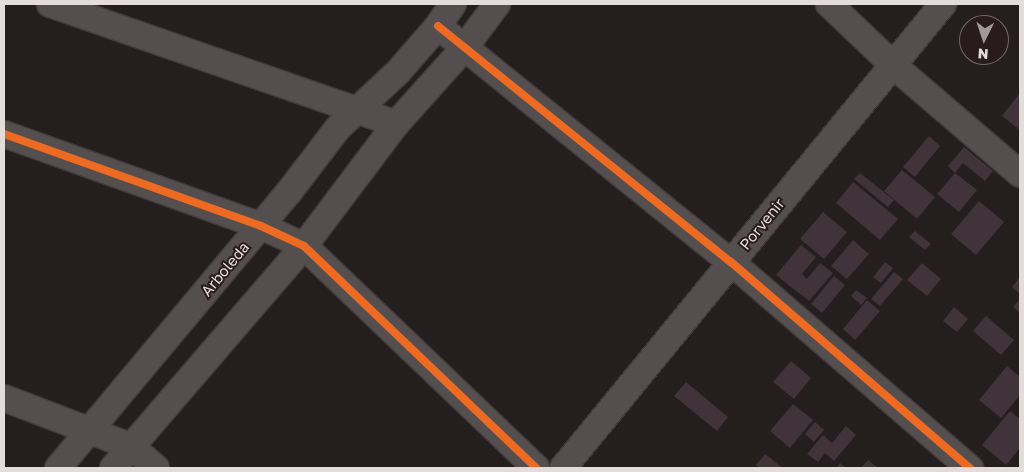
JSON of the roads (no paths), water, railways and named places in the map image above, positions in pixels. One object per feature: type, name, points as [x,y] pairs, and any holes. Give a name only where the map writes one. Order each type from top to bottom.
[{"type":"street","points":[[50,4],[396,124]]},
{"type":"street","name":"Arboleda","points":[[58,468],[261,226],[338,128],[398,72],[438,26],[453,4]]},
{"type":"street","points":[[113,468],[304,246],[396,124],[465,47],[492,11],[464,4]]},
{"type":"street","points":[[829,4],[893,65],[1020,174]]},
{"type":"street","name":"Porvenir","points":[[563,468],[943,4]]},
{"type":"street","points":[[438,26],[731,262],[970,468]]},
{"type":"street","points":[[4,134],[261,226],[304,246],[536,468]]},
{"type":"street","points":[[4,398],[132,447],[156,468]]}]
